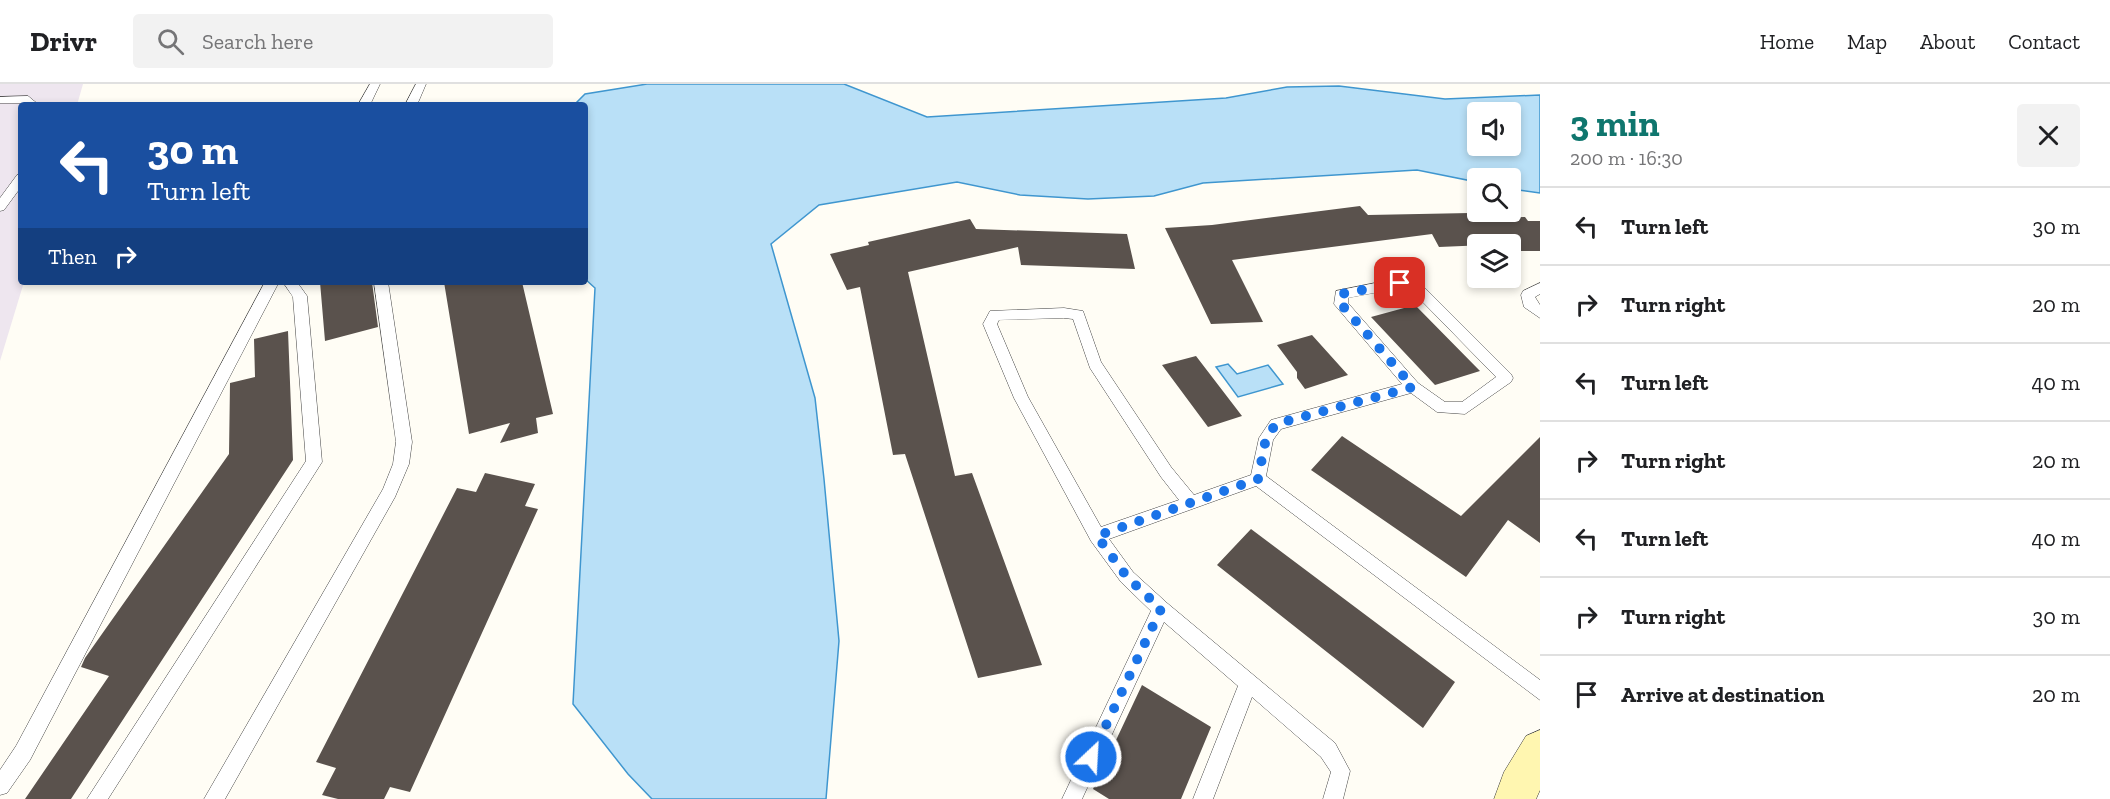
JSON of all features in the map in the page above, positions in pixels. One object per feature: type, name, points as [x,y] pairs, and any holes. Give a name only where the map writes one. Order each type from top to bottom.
[{"type":"street","points":[[1515,799],[1519,787],[1540,750]]},
{"type":"lane","points":[[366,102],[375,84]]},
{"type":"lane","points":[[412,102],[421,84]]},
{"type":"lane","points":[[0,100],[28,99],[30,102]]},
{"type":"lane","points":[[0,207],[18,182]]},
{"type":"lane","points":[[1400,283],[1414,285],[1506,378],[1465,408],[1442,408],[1413,387],[1341,304],[1341,294],[1400,283]]},
{"type":"lane","points":[[0,786],[23,753],[270,285]]},
{"type":"lane","points":[[97,799],[314,462],[300,296],[292,285]]},
{"type":"lane","points":[[214,799],[389,492],[401,464],[404,442],[381,285]]},
{"type":"lane","points":[[1540,288],[1528,295],[1529,303],[1540,313]]},
{"type":"lane","points":[[1190,502],[1166,472],[1095,364],[1078,315],[1064,313],[995,315],[990,324],[1021,398],[1097,536],[1127,577],[1161,609],[1328,750],[1341,771],[1333,799]]},
{"type":"lane","points":[[1258,479],[1266,438],[1276,424],[1413,387]]},
{"type":"lane","points":[[1097,536],[1258,479]]},
{"type":"lane","points":[[1258,479],[1540,690]]},
{"type":"lane","points":[[1072,799],[1161,609]]},
{"type":"lane","points":[[1203,799],[1248,683]]},
{"type":"shaded area","points":[[0,84],[83,84],[78,102],[18,102],[18,285],[23,285],[0,361]]},
{"type":"water","points":[[647,84],[844,84],[927,117],[1226,98],[1287,87],[1339,86],[1445,99],[1540,95],[1540,193],[1521,190],[1521,168],[1467,168],[1467,180],[1417,170],[1203,183],[1154,196],[1088,199],[1020,195],[957,182],[819,205],[771,244],[815,398],[824,479],[839,641],[826,799],[652,799],[628,774],[573,704],[595,288],[588,282],[588,102],[577,102],[585,94]]},
{"type":"water","points":[[1228,364],[1237,374],[1268,365],[1283,384],[1238,397],[1216,367]]},
{"type":"building","points":[[1360,206],[1368,215],[1467,213],[1467,222],[1521,222],[1521,217],[1525,217],[1528,221],[1540,221],[1540,251],[1521,251],[1521,234],[1467,234],[1467,246],[1439,247],[1432,234],[1232,260],[1263,322],[1211,324],[1165,228],[1212,225]]},
{"type":"building","points":[[970,219],[976,229],[1127,234],[1135,269],[1021,265],[1018,247],[908,272],[955,476],[972,473],[1042,665],[978,678],[905,454],[893,455],[860,287],[847,290],[830,254],[869,245],[868,242]]},
{"type":"building","points":[[320,285],[372,285],[378,327],[325,341]]},
{"type":"building","points":[[444,285],[523,285],[553,414],[536,418],[538,433],[500,443],[510,423],[469,434]]},
{"type":"building","points":[[1415,305],[1480,371],[1435,385],[1371,317]]},
{"type":"building","points":[[288,331],[293,460],[71,799],[25,799],[109,676],[81,667],[85,658],[229,454],[230,383],[255,377],[254,339]]},
{"type":"building","points":[[1312,335],[1348,375],[1305,389],[1297,378],[1297,372],[1277,345]]},
{"type":"building","points":[[1196,356],[1242,416],[1208,427],[1162,365]]},
{"type":"building","points":[[1342,436],[1461,516],[1540,437],[1540,543],[1508,520],[1466,577],[1311,470]]},
{"type":"building","points":[[485,473],[535,484],[525,506],[538,509],[410,792],[390,787],[384,799],[338,799],[322,795],[336,768],[316,762],[457,488],[476,492]]},
{"type":"building","points":[[1251,529],[1455,682],[1423,728],[1217,565]]},
{"type":"building","points":[[1142,685],[1211,727],[1181,799],[1109,799],[1093,789]]},
{"type":"route","points":[[1091,757],[1161,609],[1127,577],[1097,536],[1258,479],[1266,438],[1276,424],[1413,387],[1341,304],[1341,294],[1400,283]]}]
